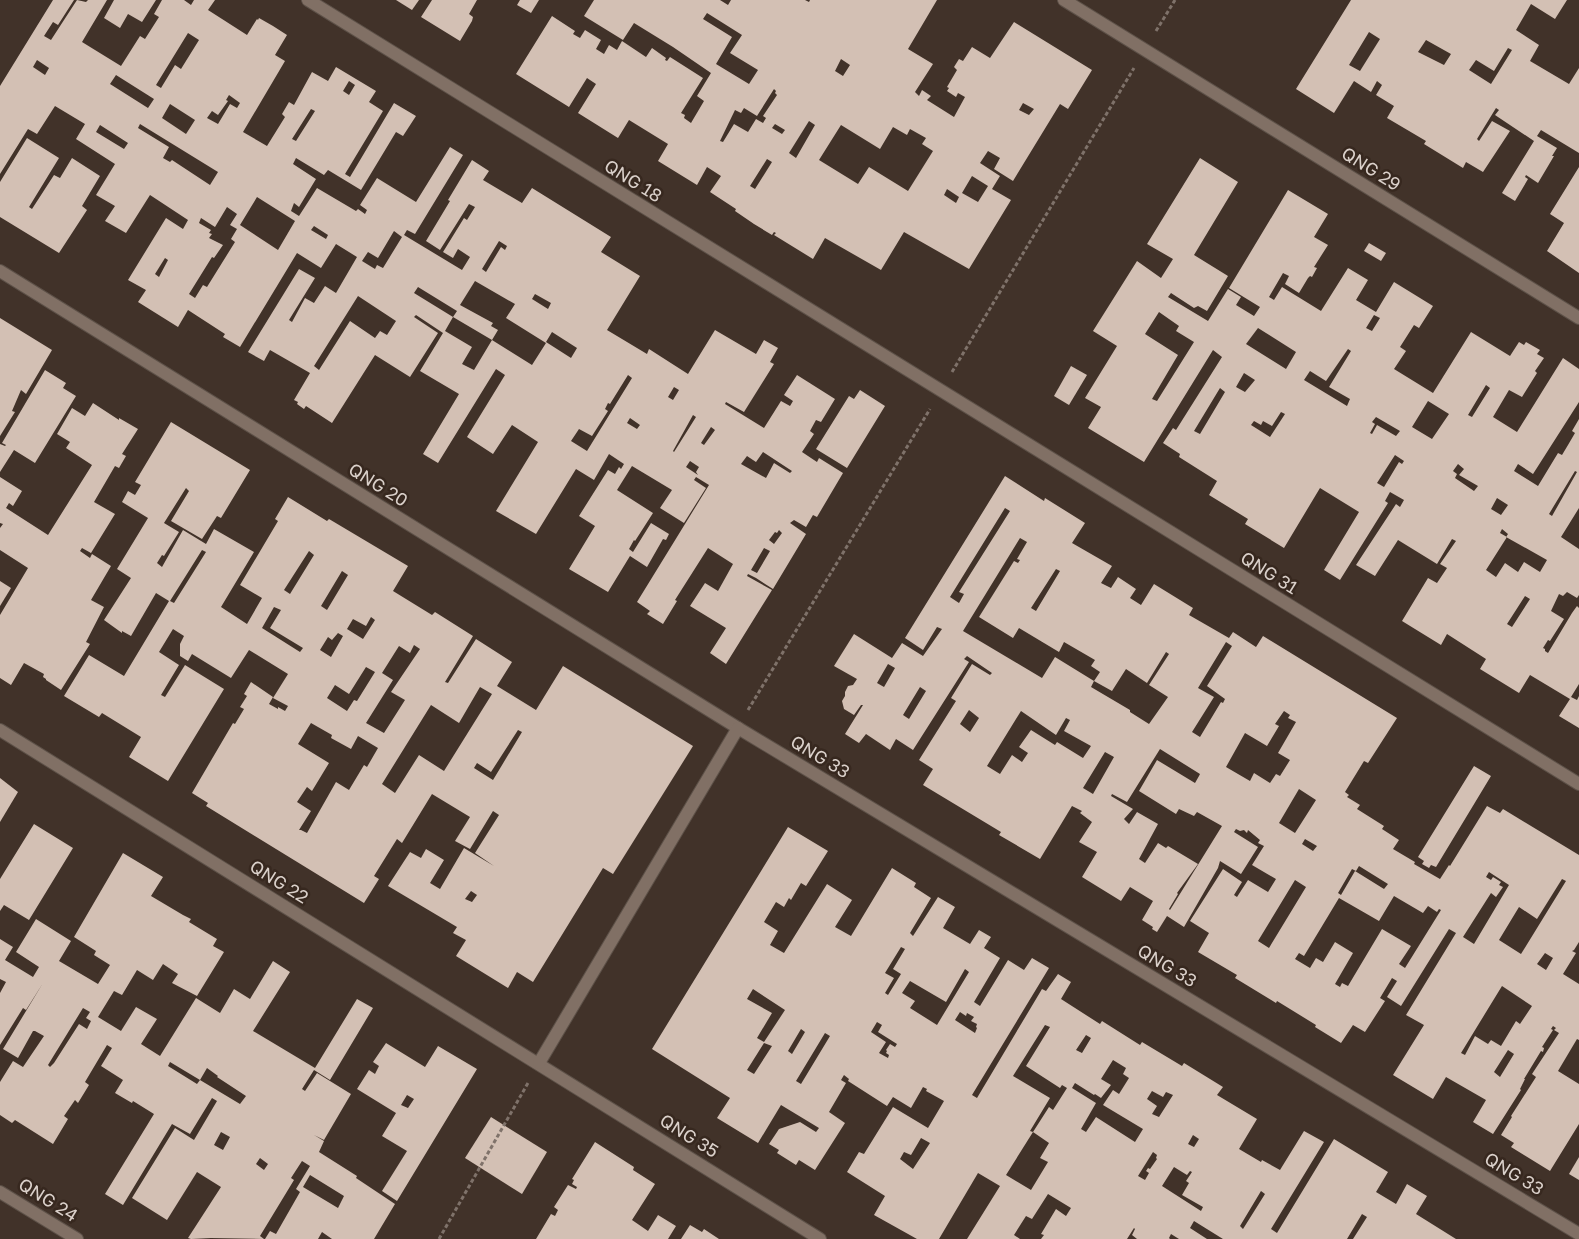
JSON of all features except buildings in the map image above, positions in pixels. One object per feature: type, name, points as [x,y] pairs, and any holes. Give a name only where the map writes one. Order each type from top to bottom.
[{"type":"street","name":"QNG 18","points":[[308,0],[940,392]]},
{"type":"street","name":"QNG 29","points":[[1064,0],[1579,318]]},
{"type":"street","name":"QNG 20","points":[[0,271],[738,728]]},
{"type":"street","name":"QNG 31","points":[[940,392],[1579,784]]},
{"type":"street","points":[[539,1063],[738,728]]},
{"type":"street","name":"QNG 33","points":[[738,728],[1579,1234]]},
{"type":"street","name":"QNG 22","points":[[0,730],[539,1063]]},
{"type":"street","name":"QNG 35","points":[[539,1063],[820,1239]]},
{"type":"street","name":"QNG 24","points":[[0,1192],[77,1239]]},
{"type":"path","points":[[738,728],[1175,0]]},
{"type":"path","points":[[439,1239],[539,1063]]}]
